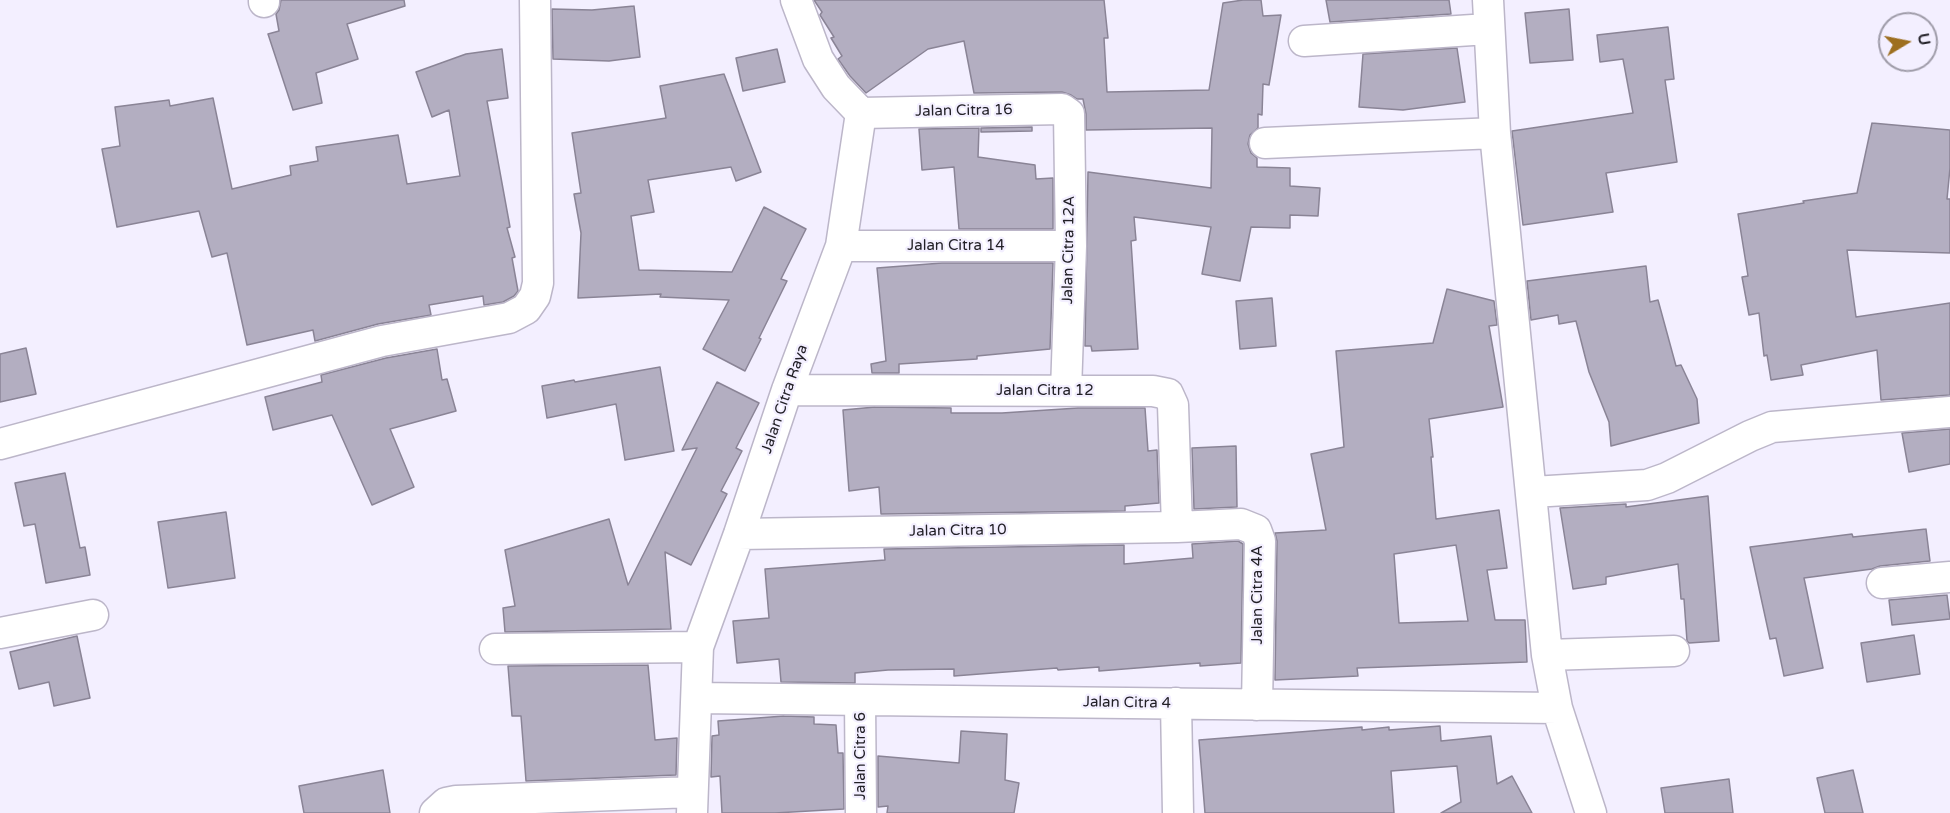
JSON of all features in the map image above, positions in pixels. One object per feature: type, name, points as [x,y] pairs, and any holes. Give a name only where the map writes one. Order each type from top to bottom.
[{"type":"street","points":[[0,444],[382,341],[509,318],[526,309],[535,296],[538,283],[535,0]]},
{"type":"street","points":[[796,0],[818,59],[836,87],[861,113]]},
{"type":"street","points":[[1488,0],[1495,133],[1533,492],[1547,655],[1557,708],[1591,813]]},
{"type":"street","points":[[1304,41],[1488,29]]},
{"type":"street","name":"Jalan Citra 16","points":[[861,113],[1062,109],[1066,111]]},
{"type":"street","name":"Jalan Citra 12A","points":[[1066,111],[1069,114],[1071,246],[1066,390]]},
{"type":"street","name":"Jalan Citra Raya","points":[[692,803],[698,647],[740,534],[787,390],[841,246],[861,113]]},
{"type":"street","points":[[1265,143],[1495,133]]},
{"type":"street","name":"Jalan Citra 14","points":[[841,246],[1071,246]]},
{"type":"street","name":"Jalan Citra 12","points":[[787,390],[1066,390],[1153,391],[1168,394],[1173,405],[1177,528]]},
{"type":"street","points":[[1533,492],[1647,485],[1667,478],[1772,427],[1950,412]]},
{"type":"street","name":"Jalan Citra 4A","points":[[1177,528],[1241,524],[1256,530],[1260,541],[1257,705]]},
{"type":"street","name":"Jalan Citra 10","points":[[740,534],[1177,528]]},
{"type":"street","points":[[1882,583],[1950,577]]},
{"type":"street","points":[[0,633],[93,615]]},
{"type":"street","points":[[495,650],[698,647]]},
{"type":"street","points":[[1547,655],[1674,651]]},
{"type":"street","name":"Jalan Citra 4","points":[[697,698],[1557,708]]},
{"type":"street","name":"Jalan Citra 6","points":[[860,700],[861,813]]},
{"type":"street","points":[[1176,703],[1178,813]]},
{"type":"street","points":[[435,813],[446,803],[456,801],[692,803]]},
{"type":"building","points":[[281,0],[404,0],[405,6],[347,24],[358,59],[316,73],[322,103],[293,110],[268,34],[279,31],[276,14]]},
{"type":"building","points":[[814,0],[1104,0],[1108,38],[1104,38],[1107,92],[1209,90],[1223,3],[1261,0],[1263,16],[1281,15],[1269,85],[1263,84],[1262,115],[1258,114],[1258,128],[1250,135],[1248,144],[1251,153],[1257,158],[1257,167],[1290,168],[1290,186],[1320,188],[1318,216],[1290,215],[1290,228],[1251,227],[1240,281],[1202,274],[1211,227],[1134,217],[1136,240],[1131,241],[1138,349],[1092,351],[1091,346],[1085,346],[1088,172],[1211,188],[1212,128],[1086,130],[1083,99],[1077,99],[1062,92],[974,93],[964,41],[928,49],[866,93],[838,59],[842,56]]},
{"type":"building","points":[[1326,0],[1449,0],[1451,14],[1330,22]]},
{"type":"building","points":[[634,6],[640,57],[609,61],[553,59],[552,9],[592,10]]},
{"type":"building","points":[[1569,9],[1573,60],[1530,63],[1525,13]]},
{"type":"building","points":[[1668,27],[1674,79],[1665,80],[1677,162],[1606,173],[1613,212],[1523,225],[1512,131],[1633,113],[1623,59],[1600,62],[1597,35]]},
{"type":"building","points":[[1457,48],[1465,102],[1403,110],[1359,107],[1363,54]]},
{"type":"building","points":[[502,49],[508,98],[487,101],[510,227],[507,228],[515,257],[512,258],[518,291],[503,302],[484,305],[483,296],[429,305],[431,315],[378,324],[315,341],[313,330],[247,345],[227,253],[212,257],[199,211],[117,227],[102,149],[120,146],[115,107],[169,100],[170,106],[213,98],[232,189],[291,175],[290,166],[318,161],[316,147],[398,135],[407,184],[460,176],[449,110],[432,117],[416,72],[466,54]]},
{"type":"building","points":[[777,49],[785,82],[743,91],[736,58]]},
{"type":"building","points":[[724,74],[761,172],[736,181],[731,167],[648,180],[654,212],[631,216],[639,270],[732,272],[764,207],[806,229],[781,279],[787,281],[745,371],[703,349],[729,300],[660,297],[661,294],[578,298],[581,233],[574,194],[581,193],[572,133],[666,118],[660,86]]},
{"type":"building","points":[[1872,123],[1950,130],[1947,199],[1950,199],[1950,253],[1847,250],[1856,317],[1950,303],[1950,395],[1881,400],[1877,350],[1801,365],[1803,375],[1771,380],[1767,355],[1764,356],[1759,313],[1749,315],[1742,277],[1748,276],[1738,214],[1857,193]]},
{"type":"building","points":[[1032,127],[1032,131],[981,132],[981,128]]},
{"type":"building","points":[[979,128],[978,157],[1035,165],[1036,179],[1053,178],[1053,229],[959,229],[954,167],[922,170],[919,129]]},
{"type":"building","points":[[942,263],[1053,263],[1050,349],[977,356],[977,359],[899,364],[899,373],[872,373],[871,364],[886,361],[877,268]]},
{"type":"building","points":[[1646,266],[1650,302],[1658,300],[1676,366],[1681,365],[1697,399],[1699,423],[1611,446],[1609,422],[1589,372],[1576,321],[1559,324],[1558,315],[1531,320],[1527,281]]},
{"type":"building","points":[[1447,289],[1494,301],[1497,325],[1489,326],[1503,407],[1429,419],[1436,519],[1499,510],[1507,568],[1487,570],[1495,620],[1525,620],[1527,662],[1357,668],[1358,676],[1275,680],[1277,541],[1275,533],[1326,530],[1311,454],[1344,447],[1336,351],[1433,343]],"holes":[[[1456,545],[1468,621],[1399,623],[1394,554]]]},
{"type":"building","points":[[1272,298],[1276,346],[1240,349],[1236,301]]},
{"type":"building","points":[[26,348],[36,394],[0,402],[0,354]]},
{"type":"building","points":[[437,349],[442,380],[447,379],[456,411],[390,429],[414,487],[372,505],[332,415],[273,430],[265,397],[322,382],[321,375],[386,358]]},
{"type":"building","points":[[660,367],[674,451],[625,460],[616,404],[547,418],[542,386]]},
{"type":"building","points":[[717,382],[759,403],[736,448],[742,451],[721,491],[727,494],[691,565],[665,552],[671,629],[505,632],[503,608],[515,606],[505,550],[609,519],[628,585],[697,448],[682,450]]},
{"type":"building","points":[[875,407],[951,408],[951,413],[1145,408],[1148,451],[1157,450],[1159,503],[1125,506],[1125,511],[881,514],[879,487],[849,491],[843,410]]},
{"type":"building","points":[[1950,429],[1950,464],[1909,472],[1902,433]]},
{"type":"building","points":[[1236,446],[1237,507],[1194,509],[1192,448]]},
{"type":"building","points":[[65,473],[80,548],[85,547],[90,575],[46,583],[35,524],[24,526],[15,483]]},
{"type":"building","points":[[1708,496],[1719,641],[1689,643],[1687,641],[1684,599],[1681,599],[1678,564],[1606,577],[1606,584],[1573,589],[1560,508],[1626,504],[1626,507]]},
{"type":"building","points":[[226,512],[235,578],[168,588],[158,522]]},
{"type":"building","points":[[1926,529],[1930,561],[1804,578],[1823,668],[1784,676],[1776,638],[1770,639],[1750,547],[1852,534],[1853,537]]},
{"type":"building","points":[[1238,541],[1243,544],[1241,663],[1200,666],[1200,663],[1099,671],[1099,667],[1058,670],[1057,668],[954,676],[954,669],[888,670],[855,673],[855,683],[781,682],[779,659],[737,663],[733,621],[769,618],[765,569],[885,560],[884,549],[1124,545],[1124,564],[1193,558],[1192,544]]},
{"type":"building","points":[[1947,595],[1950,619],[1892,625],[1889,600]]},
{"type":"building","points":[[1914,635],[1920,674],[1867,682],[1861,643]]},
{"type":"building","points":[[77,636],[90,698],[54,706],[49,682],[19,689],[10,652]]},
{"type":"building","points":[[648,665],[655,740],[677,738],[676,775],[526,781],[521,716],[512,716],[508,666]]},
{"type":"building","points":[[784,716],[814,717],[814,724],[836,725],[838,753],[843,753],[844,809],[722,813],[720,776],[711,777],[712,736],[719,735],[718,721]]},
{"type":"building","points":[[1440,726],[1441,741],[1491,736],[1497,784],[1512,776],[1532,813],[1441,813],[1461,802],[1457,766],[1391,771],[1394,813],[1205,813],[1199,740],[1362,727],[1362,730],[1389,727],[1389,730]]},
{"type":"building","points":[[961,731],[1007,734],[1005,780],[1019,783],[1014,813],[887,813],[888,806],[878,807],[878,756],[959,763]]},
{"type":"building","points":[[383,770],[390,813],[304,813],[299,786]]},
{"type":"building","points":[[1853,770],[1863,813],[1825,813],[1817,778]]},
{"type":"building","points":[[1729,779],[1733,813],[1665,813],[1661,788]]}]
